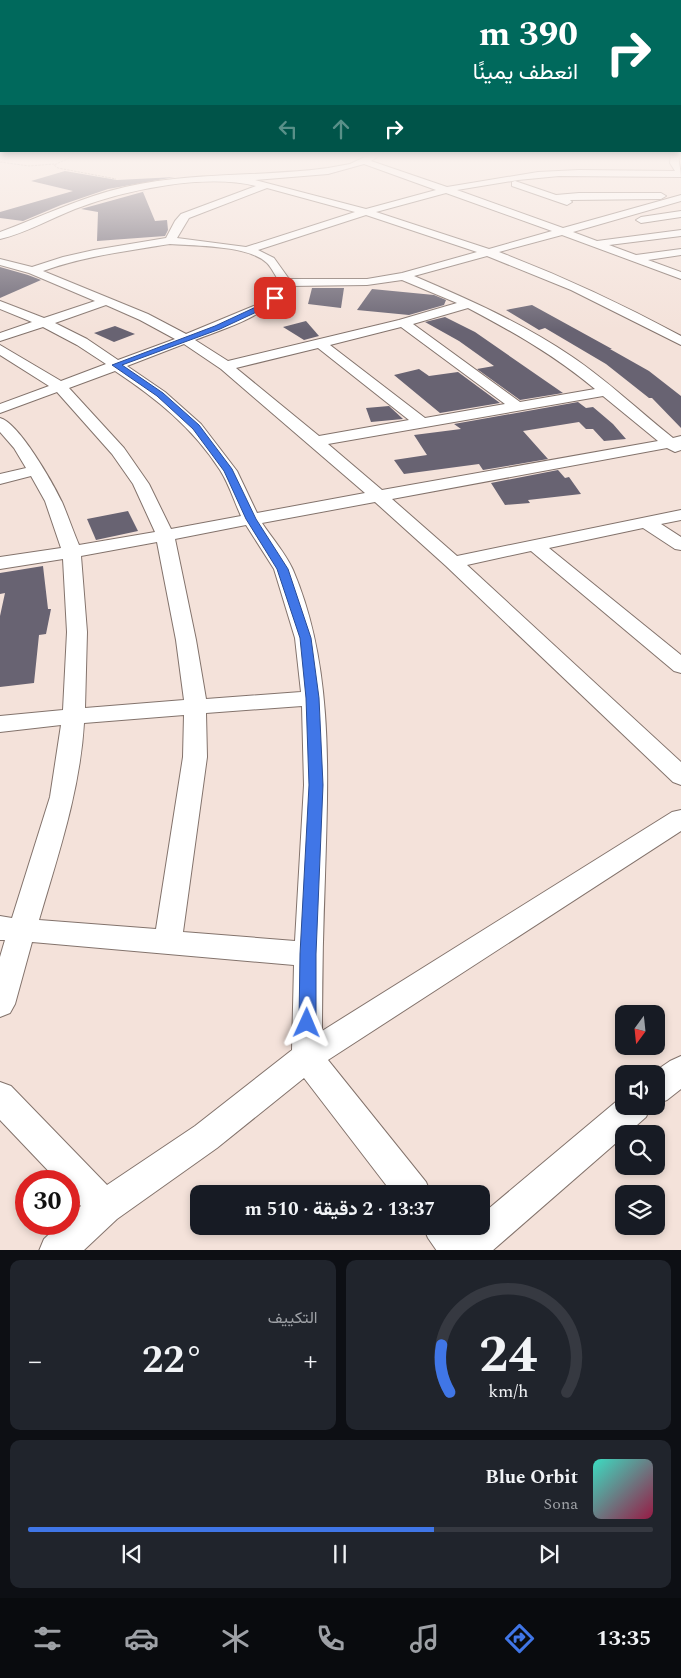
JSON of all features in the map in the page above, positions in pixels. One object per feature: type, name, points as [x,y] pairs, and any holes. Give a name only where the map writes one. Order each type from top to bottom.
[{"type":"street","points":[[0,236],[60,213]]},
{"type":"street","points":[[170,241],[180,221],[185,216],[192,213]]},
{"type":"street","points":[[247,250],[359,213]]},
{"type":"street","points":[[374,213],[488,251],[560,280],[675,333],[681,341]]},
{"type":"street","points":[[347,228],[395,213]]},
{"type":"street","points":[[515,213],[680,275]]},
{"type":"street","points":[[604,213],[613,216]]},
{"type":"street","points":[[286,283],[367,282],[403,276],[624,213]]},
{"type":"street","points":[[579,226],[602,225],[681,214]]},
{"type":"street","points":[[596,243],[681,233]]},
{"type":"street","points":[[33,271],[67,259],[94,253],[170,241],[205,244],[269,255],[270,261],[286,283]]},
{"type":"street","points":[[637,258],[681,252]]},
{"type":"street","points":[[0,262],[33,271],[144,317],[185,339],[226,366],[316,441],[453,562],[681,776]]},
{"type":"street","points":[[403,276],[469,304],[527,334],[568,360],[677,445]]},
{"type":"street","points":[[0,409],[218,328],[260,308],[275,298],[286,283]]},
{"type":"street","points":[[0,337],[106,301]]},
{"type":"street","points":[[226,366],[402,323],[469,304]]},
{"type":"street","points":[[0,305],[44,322],[82,342],[160,395],[196,427],[229,471],[251,519],[283,569],[306,638],[313,698],[316,785],[308,954],[307,1057],[407,1185]]},
{"type":"street","points":[[402,323],[517,406]]},
{"type":"street","points":[[320,343],[422,423]]},
{"type":"street","points":[[0,349],[59,386],[118,451],[141,484],[165,535],[186,640],[195,707],[195,757],[168,941]]},
{"type":"street","points":[[316,441],[607,391]]},
{"type":"street","points":[[0,423],[21,446],[36,470],[53,502],[72,552],[77,632],[73,716],[62,796],[11,929],[0,1004]]},
{"type":"street","points":[[0,563],[72,552],[377,496],[677,445]]},
{"type":"street","points":[[0,478],[36,470]]},
{"type":"street","points":[[453,562],[681,515]]},
{"type":"street","points":[[646,522],[681,545]]},
{"type":"street","points":[[533,544],[681,666]]},
{"type":"street","points":[[0,724],[73,716],[313,698]]},
{"type":"street","points":[[56,1250],[105,1207],[206,1137],[307,1057],[681,819]]},
{"type":"street","points":[[11,929],[308,954]]},
{"type":"street","points":[[665,1083],[681,1071]]},
{"type":"street","points":[[0,1097],[105,1207]]},
{"type":"street","points":[[466,1250],[624,1115]]},
{"type":"street","points":[[447,1235],[459,1250]]},
{"type":"building","points":[[0,213],[41,213],[23,221],[0,218]]},
{"type":"building","points":[[98,213],[152,213],[155,221],[167,220],[168,230],[165,236],[97,241]]},
{"type":"building","points":[[0,267],[28,275],[41,280],[0,298]]},
{"type":"building","points":[[312,288],[344,288],[341,308],[308,304]]},
{"type":"building","points":[[372,289],[434,295],[446,300],[444,305],[409,315],[357,310]]},
{"type":"building","points":[[532,305],[649,371],[681,396],[681,428],[652,398],[649,398],[606,364],[545,328],[539,330],[506,310]]},
{"type":"building","points":[[445,317],[475,332],[563,393],[520,400],[477,369],[494,366],[459,341],[425,322]]},
{"type":"building","points":[[306,321],[319,336],[304,340],[283,327]]},
{"type":"building","points":[[115,326],[135,334],[114,342],[94,333]]},
{"type":"building","points":[[419,369],[429,376],[458,372],[500,403],[440,413],[394,375]]},
{"type":"building","points":[[578,402],[586,408],[593,407],[613,424],[626,439],[604,441],[593,429],[586,429],[579,422],[523,431],[548,459],[483,470],[479,464],[404,474],[394,460],[427,455],[414,435],[461,429],[454,424]]},
{"type":"building","points":[[389,406],[403,419],[371,422],[366,408]]},
{"type":"building","points":[[558,470],[565,478],[569,477],[581,494],[528,500],[530,503],[505,505],[491,483]]},
{"type":"building","points":[[128,511],[138,531],[96,540],[87,519]]},
{"type":"building","points":[[43,566],[48,609],[51,609],[46,634],[39,635],[34,683],[0,687],[0,616],[5,593],[0,594],[0,573]]},
{"type":"route","points":[[275,298],[260,308],[218,328],[116,365],[160,395],[196,427],[229,471],[251,519],[283,569],[306,638],[313,698],[316,785],[308,954],[307,1023]]}]
